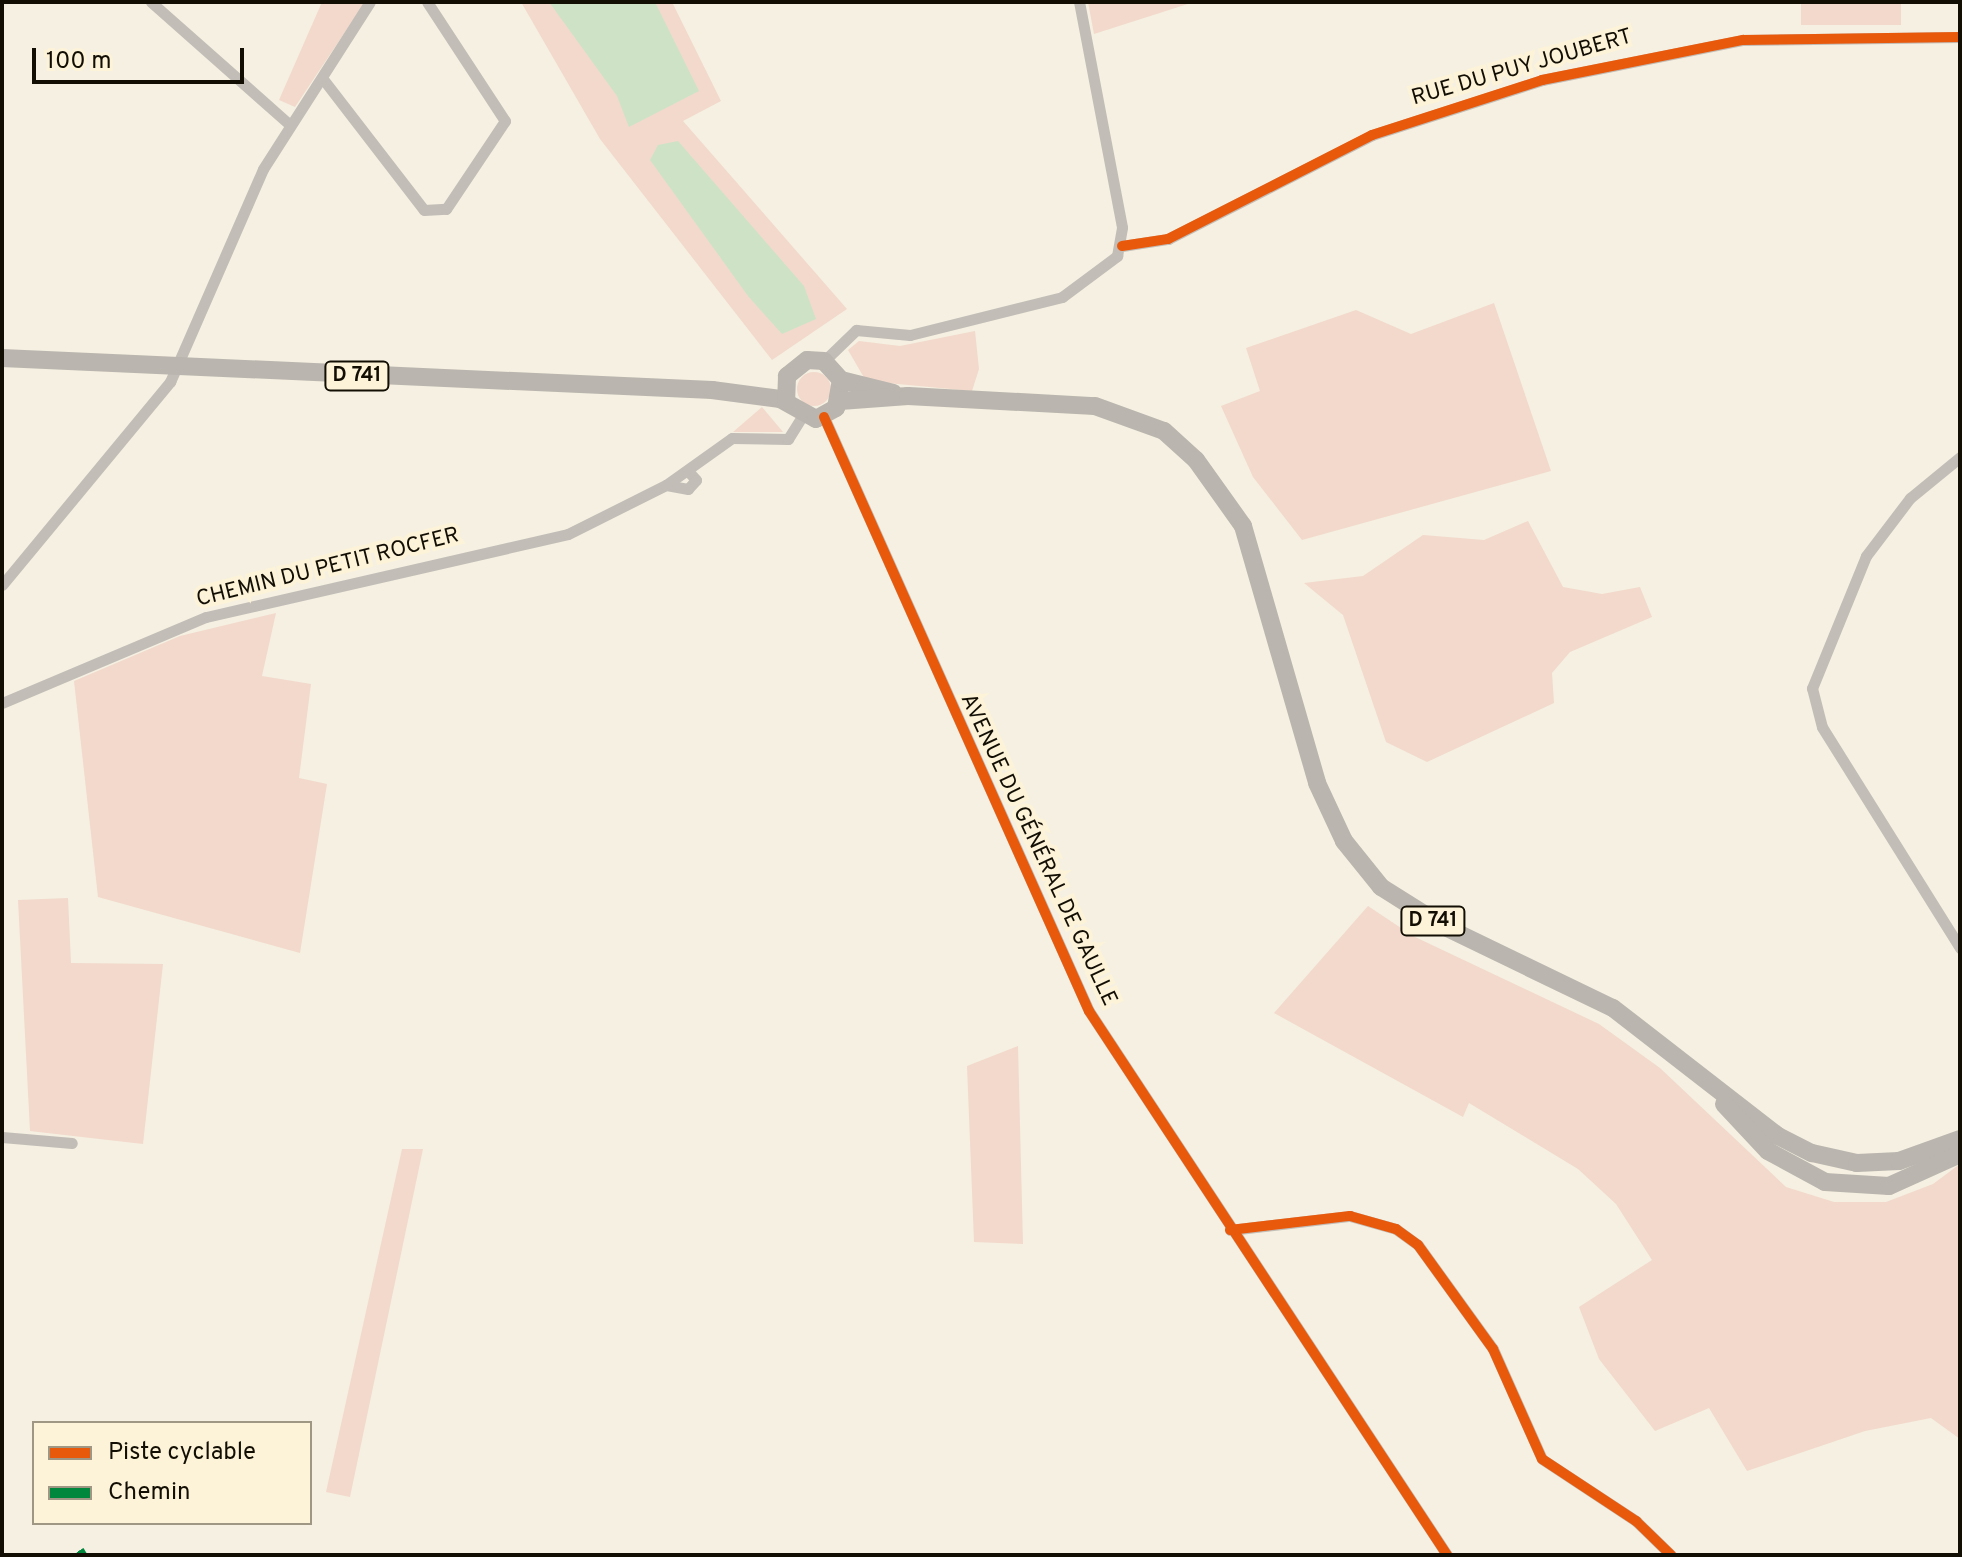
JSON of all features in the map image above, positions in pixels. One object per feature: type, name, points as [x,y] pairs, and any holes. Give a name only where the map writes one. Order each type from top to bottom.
[{"type":"main road","name":"D 741","points":[[2,358],[175,370],[712,390],[786,401]]},
{"type":"main road","points":[[807,360],[824,361],[841,380],[840,401],[824,417],[802,417],[786,401],[787,376],[807,360]]},
{"type":"main road","name":"D 741","points":[[712,390],[787,376]]},
{"type":"main road","name":"D 741","points":[[841,380],[908,396]]},
{"type":"main road","name":"D 741","points":[[840,401],[908,396],[1095,406],[1144,420],[1179,443],[1222,492],[1253,550],[1317,783],[1360,865],[1400,902],[1613,1008],[1778,1136],[1833,1160],[1899,1161],[1960,1139]]},
{"type":"main road","name":"D 741","points":[[1696,1071],[1768,1151],[1825,1182],[1889,1186],[1960,1154]]},
{"type":"street","points":[[151,2],[290,125]]},
{"type":"street","points":[[2,585],[118,451],[175,370],[263,169],[370,2]]},
{"type":"street","points":[[323,79],[424,210],[446,209],[505,121],[427,2]]},
{"type":"street","points":[[824,361],[856,330],[910,335],[1062,297],[1109,267],[1122,246],[1079,2]]},
{"type":"street","name":"RUE DU PUY JOUBERT","points":[[1122,246],[1168,239],[1372,135],[1542,80],[1743,40],[1960,37]]},
{"type":"street","name":"CHEMIN DU PETIT ROCFER","points":[[2,703],[206,617],[568,534],[666,485],[732,438],[788,439],[802,417]]},
{"type":"street","name":"AVENUE DU GÉNÉRAL DE GAULLE","points":[[824,417],[1066,966],[1230,1230],[1447,1555]]},
{"type":"street","points":[[1960,457],[1910,498],[1866,556],[1812,688],[1822,727],[1960,948]]},
{"type":"street","points":[[2,1137],[72,1143]]},
{"type":"street","points":[[1230,1230],[1350,1216],[1396,1229],[1418,1245],[1493,1349],[1542,1459],[1636,1521],[1671,1555]]},
{"type":"shaded area","points":[[322,2],[365,2],[295,107],[279,100]]},
{"type":"shaded area","points":[[521,2],[672,2],[721,101],[683,121],[847,309],[772,360],[600,139]]},
{"type":"shaded area","points":[[549,2],[655,2],[699,91],[629,127],[617,96]]},
{"type":"shaded area","points":[[1088,2],[1194,2],[1094,34]]},
{"type":"shaded area","points":[[1801,2],[1901,2],[1901,25],[1801,25]]},
{"type":"shaded area","points":[[678,141],[804,286],[816,319],[782,334],[748,296],[650,160],[658,145]]},
{"type":"shaded area","points":[[1494,303],[1551,471],[1302,540],[1253,477],[1221,406],[1260,391],[1246,348],[1356,310],[1411,334]]},
{"type":"shaded area","points":[[975,331],[979,369],[972,391],[866,381],[848,350],[859,341],[900,346]]},
{"type":"shaded area","points":[[814,372],[826,377],[831,389],[826,401],[814,406],[802,401],[797,389],[802,377]]},
{"type":"shaded area","points":[[762,407],[783,432],[733,432]]},
{"type":"shaded area","points":[[1528,521],[1563,587],[1602,594],[1640,587],[1652,617],[1570,652],[1552,673],[1554,703],[1427,762],[1386,742],[1343,615],[1304,583],[1363,576],[1423,535],[1484,540]]},
{"type":"shaded area","points":[[276,613],[262,676],[311,684],[299,778],[327,784],[300,953],[98,897],[74,681],[180,636]]},
{"type":"shaded area","points":[[68,898],[71,963],[163,964],[143,1144],[30,1131],[18,900]]},
{"type":"shaded area","points":[[1368,906],[1413,936],[1599,1024],[1660,1068],[1786,1187],[1834,1202],[1886,1202],[1933,1184],[1960,1164],[1960,1439],[1931,1418],[1865,1431],[1747,1471],[1709,1408],[1655,1431],[1599,1359],[1579,1307],[1652,1260],[1616,1204],[1578,1169],[1469,1103],[1463,1117],[1274,1013]]},
{"type":"shaded area","points":[[1018,1046],[1023,1244],[974,1242],[967,1066]]},
{"type":"shaded area","points":[[402,1149],[423,1149],[350,1497],[326,1492]]},
{"type":"marked path","points":[[80,1550],[83,1555]]},
{"type":"cycle path","points":[[1122,246],[1168,239],[1372,135],[1542,80],[1743,40],[1960,37]]},
{"type":"cycle path","points":[[824,417],[1089,1011],[1447,1555]]},
{"type":"cycle path","points":[[1230,1230],[1350,1216],[1396,1229],[1418,1245],[1493,1349],[1542,1459],[1636,1521],[1671,1555]]}]
